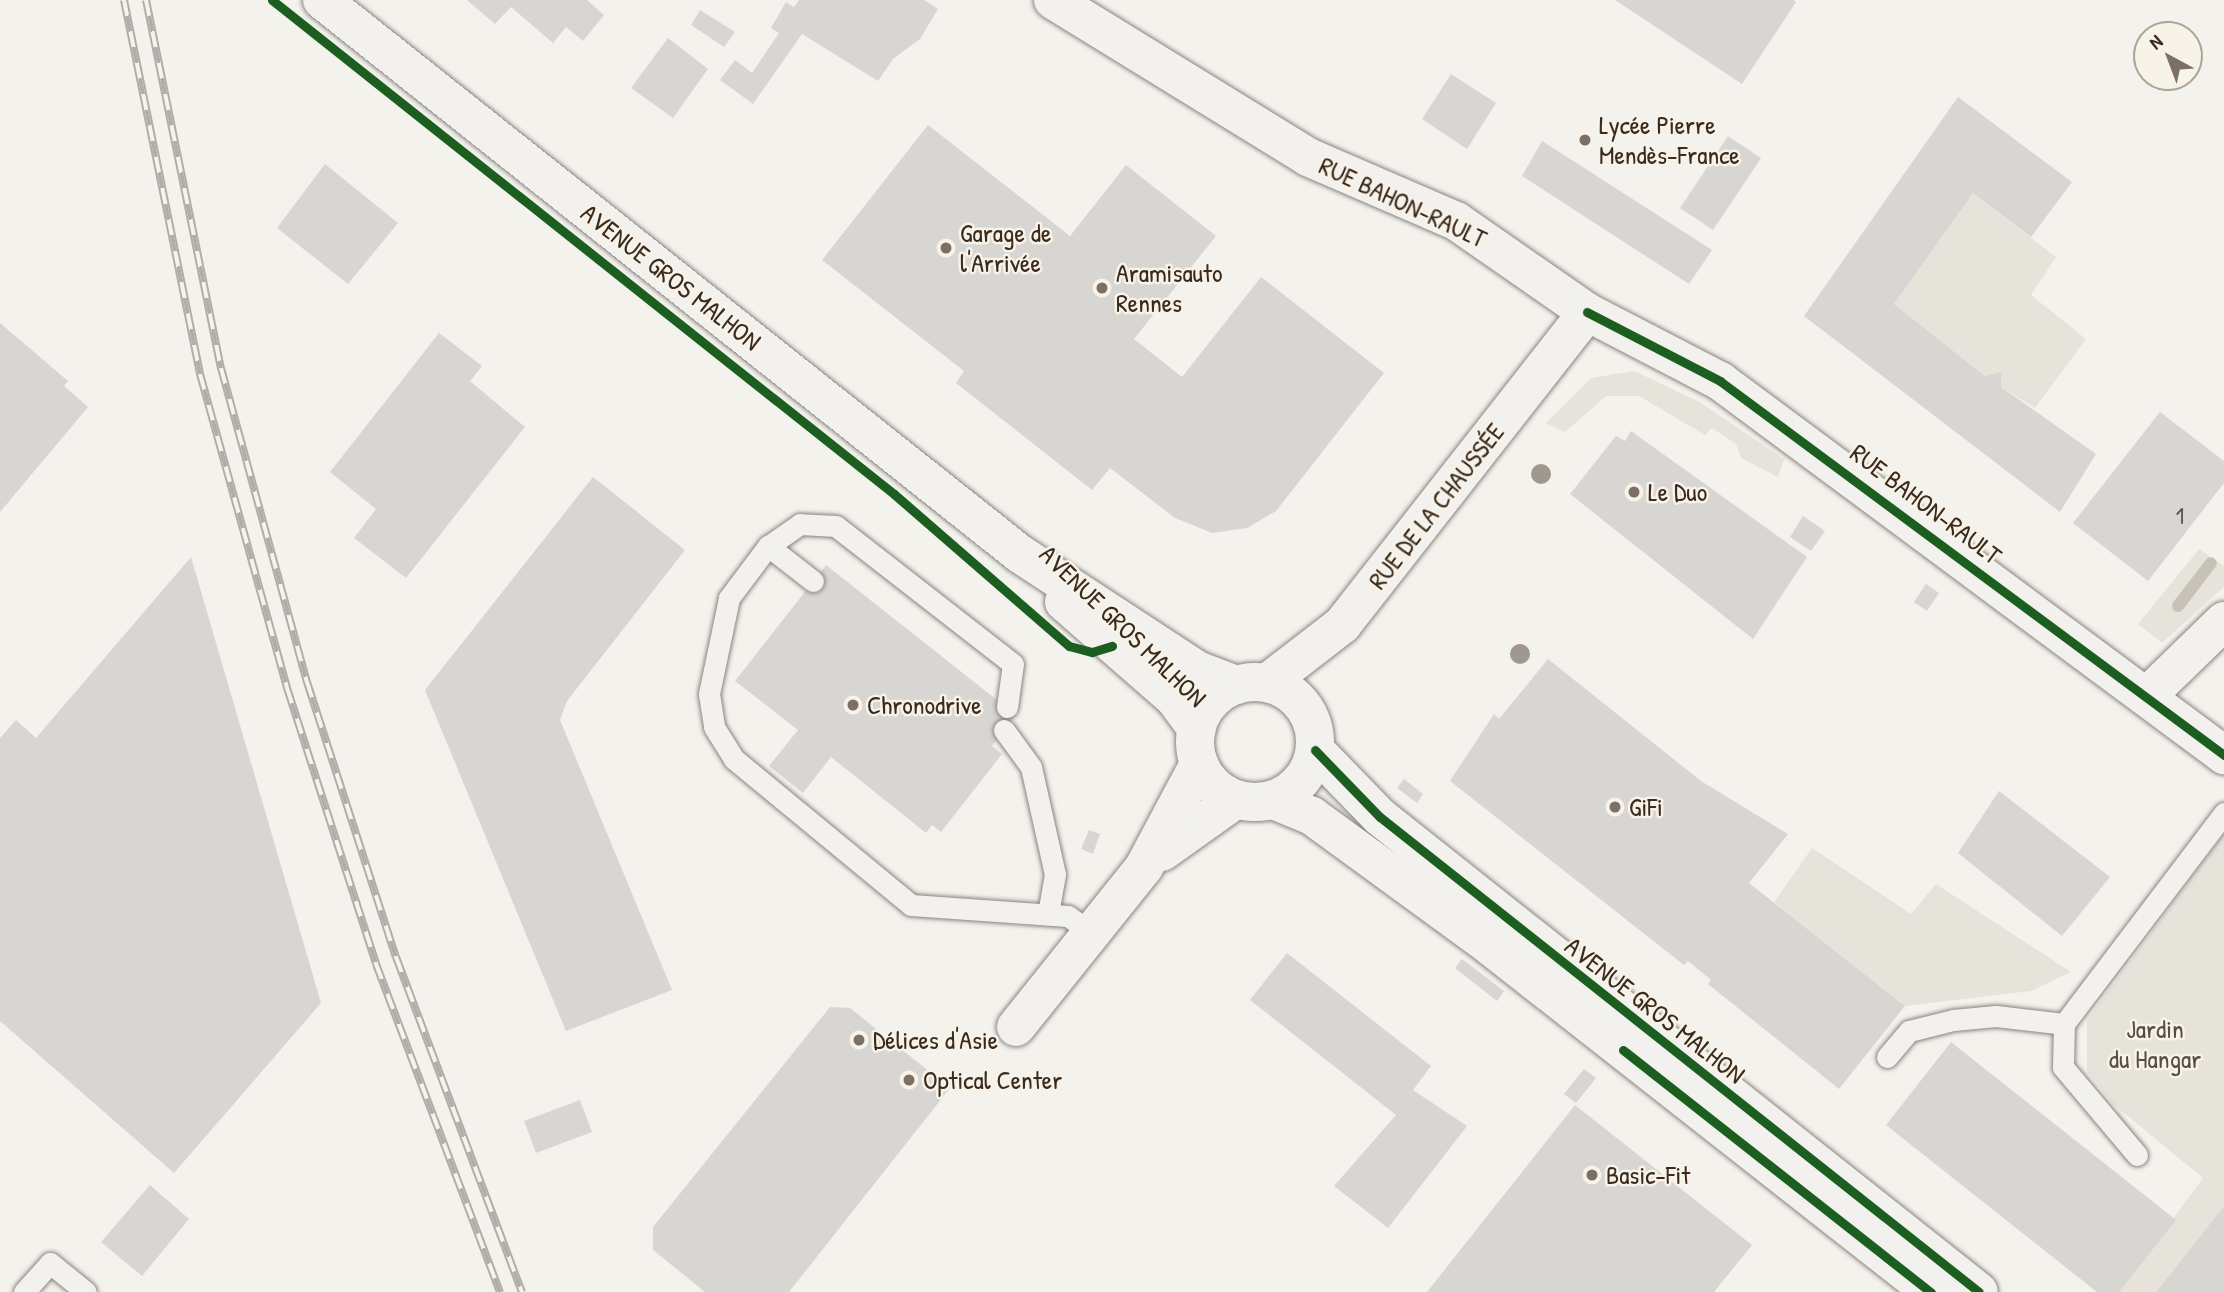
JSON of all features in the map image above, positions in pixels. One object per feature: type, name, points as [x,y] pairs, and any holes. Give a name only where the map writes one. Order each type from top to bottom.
[{"type":"main road","name":"AVENUE GROS MALHON","points":[[322,0],[1020,554],[1197,670],[1251,684]]},
{"type":"main road","name":"RUE BAHON-RAULT","points":[[1053,0],[1308,157],[1456,221],[1587,312],[1720,381],[2148,695],[2224,755]]},
{"type":"main road","name":"RUE DE LA CHAUSSÉE","points":[[1251,684],[1342,625],[1587,312]]},
{"type":"main road","name":"AVENUE GROS MALHON","points":[[1020,554],[1069,607],[1189,712],[1198,746]]},
{"type":"main road","points":[[2148,695],[2224,621]]},
{"type":"main road","points":[[1016,1027],[1144,867],[1198,746],[1211,702],[1251,684],[1304,708],[1315,750],[1302,781],[1273,800],[1236,800],[1220,791],[1198,746]]},
{"type":"main road","name":"AVENUE GROS MALHON","points":[[1315,750],[1380,817],[1979,1292]]},
{"type":"main road","points":[[1144,867],[1236,800]]},
{"type":"main road","name":"AVENUE GROS MALHON","points":[[1273,800],[1312,816],[1490,946],[1931,1292]]},
{"type":"lane","points":[[1007,707],[1013,664],[836,526],[800,524],[768,546],[729,598],[709,694],[714,727],[734,760],[911,905],[1068,916],[1091,933]]},
{"type":"lane","points":[[768,546],[813,580]]},
{"type":"lane","points":[[1004,730],[1031,767],[1055,874],[1048,914]]},
{"type":"lane","points":[[2137,1155],[2063,1067],[2064,1024],[2224,813]]},
{"type":"lane","points":[[1887,1057],[1909,1031],[1953,1020],[1996,1016],[2064,1024]]},
{"type":"lane","points":[[24,1292],[50,1263],[86,1292]]},
{"type":"green space","points":[[1973,193],[2056,257],[2031,295],[2086,339],[2035,408],[2001,387],[2001,372],[1985,376],[1894,304]]},
{"type":"green space","points":[[1634,371],[1698,401],[1784,459],[1778,477],[1741,458],[1736,444],[1712,428],[1705,435],[1639,396],[1606,396],[1565,432],[1546,423],[1591,378]]},
{"type":"green space","points":[[2199,549],[2224,566],[2224,587],[2162,643],[2138,624]]},
{"type":"green space","name":"Jardin du Hangar","points":[[2224,834],[2224,1206],[2156,1292],[2119,1292],[2203,1178],[2113,1104],[2087,1071],[2087,1020]]},
{"type":"green space","points":[[1812,848],[1911,914],[1936,884],[2071,972],[2031,991],[1905,1006],[1774,902]]},
{"type":"building","points":[[467,0],[587,0],[604,15],[583,41],[566,27],[553,43],[511,7],[495,24]]},
{"type":"building","points":[[799,0],[924,0],[938,9],[920,39],[893,59],[878,81],[802,34],[753,104],[720,80],[735,60],[752,73],[779,33],[771,28],[786,2],[794,7]]},
{"type":"building","points":[[1615,0],[1793,0],[1796,2],[1742,84]]},
{"type":"building","points":[[700,10],[735,32],[724,47],[691,25]]},
{"type":"building","points":[[668,38],[708,69],[673,118],[631,88]]},
{"type":"building","points":[[1451,74],[1496,103],[1467,149],[1422,119]]},
{"type":"building","points":[[1958,97],[2072,182],[2031,237],[1973,193],[1894,304],[1985,376],[2001,372],[2001,387],[2096,454],[2060,512],[1804,316]]},
{"type":"building","points":[[928,125],[1070,236],[1126,165],[1216,236],[1134,339],[1182,377],[1261,277],[1384,373],[1276,511],[1247,528],[1212,533],[1175,518],[1110,468],[1092,490],[956,383],[964,371],[822,260]]},
{"type":"building","points":[[1728,136],[1761,158],[1713,230],[1680,208]]},
{"type":"building","points":[[1542,141],[1712,250],[1689,284],[1522,176]]},
{"type":"building","points":[[325,164],[398,223],[348,284],[277,228]]},
{"type":"building","points":[[0,323],[68,381],[64,386],[88,407],[0,512]]},
{"type":"building","points":[[439,333],[482,366],[470,381],[525,427],[406,578],[354,538],[376,509],[330,472]]},
{"type":"building","points":[[2160,412],[2224,461],[2224,483],[2148,581],[2073,523]]},
{"type":"building","points":[[1631,431],[1807,557],[1753,639],[1570,494],[1616,436],[1625,441]]},
{"type":"building","points":[[593,477],[685,550],[567,701],[560,720],[672,990],[566,1031],[425,690]]},
{"type":"building","points":[[1803,516],[1825,531],[1811,551],[1790,537]]},
{"type":"building","points":[[191,557],[321,1003],[174,1173],[0,1021],[0,738],[16,720],[36,738]]},
{"type":"building","name":"Chronodrive","points":[[826,565],[1016,715],[992,746],[1002,754],[941,832],[932,825],[926,833],[831,757],[803,793],[769,766],[798,730],[735,681]]},
{"type":"building","points":[[1926,584],[1939,593],[1927,611],[1914,602]]},
{"type":"building","name":"GiFi","points":[[1548,659],[1701,781],[1788,834],[1749,883],[1905,1006],[1839,1089],[1708,984],[1711,980],[1688,961],[1684,965],[1450,781],[1494,714],[1499,719]]},
{"type":"building","points":[[1404,779],[1423,794],[1417,803],[1397,788]]},
{"type":"building","points":[[1999,791],[2110,877],[2062,936],[1958,853]]},
{"type":"building","points":[[1089,830],[1100,834],[1093,854],[1081,849]]},
{"type":"building","points":[[1287,953],[1431,1066],[1413,1090],[1467,1126],[1388,1228],[1334,1186],[1396,1115],[1250,1000]]},
{"type":"building","points":[[1462,959],[1504,991],[1497,1001],[1455,968]]},
{"type":"building","points":[[830,1007],[850,1008],[950,1088],[789,1292],[705,1292],[653,1250],[653,1227]]},
{"type":"building","points":[[1951,1042],[2176,1220],[2119,1292],[2097,1292],[1886,1125]]},
{"type":"building","points":[[1584,1069],[1596,1078],[1576,1103],[1564,1094]]},
{"type":"building","points":[[580,1100],[592,1132],[536,1153],[524,1121]]},
{"type":"building","name":"Basic-Fit","points":[[1575,1105],[1752,1245],[1714,1292],[1427,1292]]},
{"type":"building","points":[[150,1185],[189,1219],[142,1276],[101,1242]]},
{"type":"building","points":[[2224,1206],[2224,1292],[2156,1292]]},
{"type":"waterway","points":[[2178,606],[2211,563]]},
{"type":"railway","points":[[124,0],[200,374],[287,688],[376,964],[500,1292]]},
{"type":"railway","points":[[146,0],[221,368],[307,682],[396,957],[522,1292]]},
{"type":"cycle path","points":[[272,0],[894,494],[1069,646],[1092,652],[1112,646]]},
{"type":"cycle path","points":[[1587,312],[1720,381],[2224,755]]},
{"type":"cycle path","points":[[1315,750],[1380,817],[1979,1292]]},
{"type":"cycle path","points":[[1623,1050],[1931,1292]]},
{"type":"place","name":"Lycée Pierre Mendès-France","points":[[1585,140]]},
{"type":"place","name":"Garage de l'Arrivée","points":[[946,248]]},
{"type":"place","name":"Aramisauto Rennes","points":[[1102,288]]},
{"type":"place","name":"Le Duo","points":[[1634,492]]},
{"type":"place","name":"Chronodrive","points":[[853,705]]},
{"type":"place","name":"GiFi","points":[[1615,807]]},
{"type":"place","name":"Délices d'Asie","points":[[859,1040]]},
{"type":"place","name":"Optical Center","points":[[909,1080]]},
{"type":"place","name":"Basic-Fit","points":[[1592,1175]]}]
